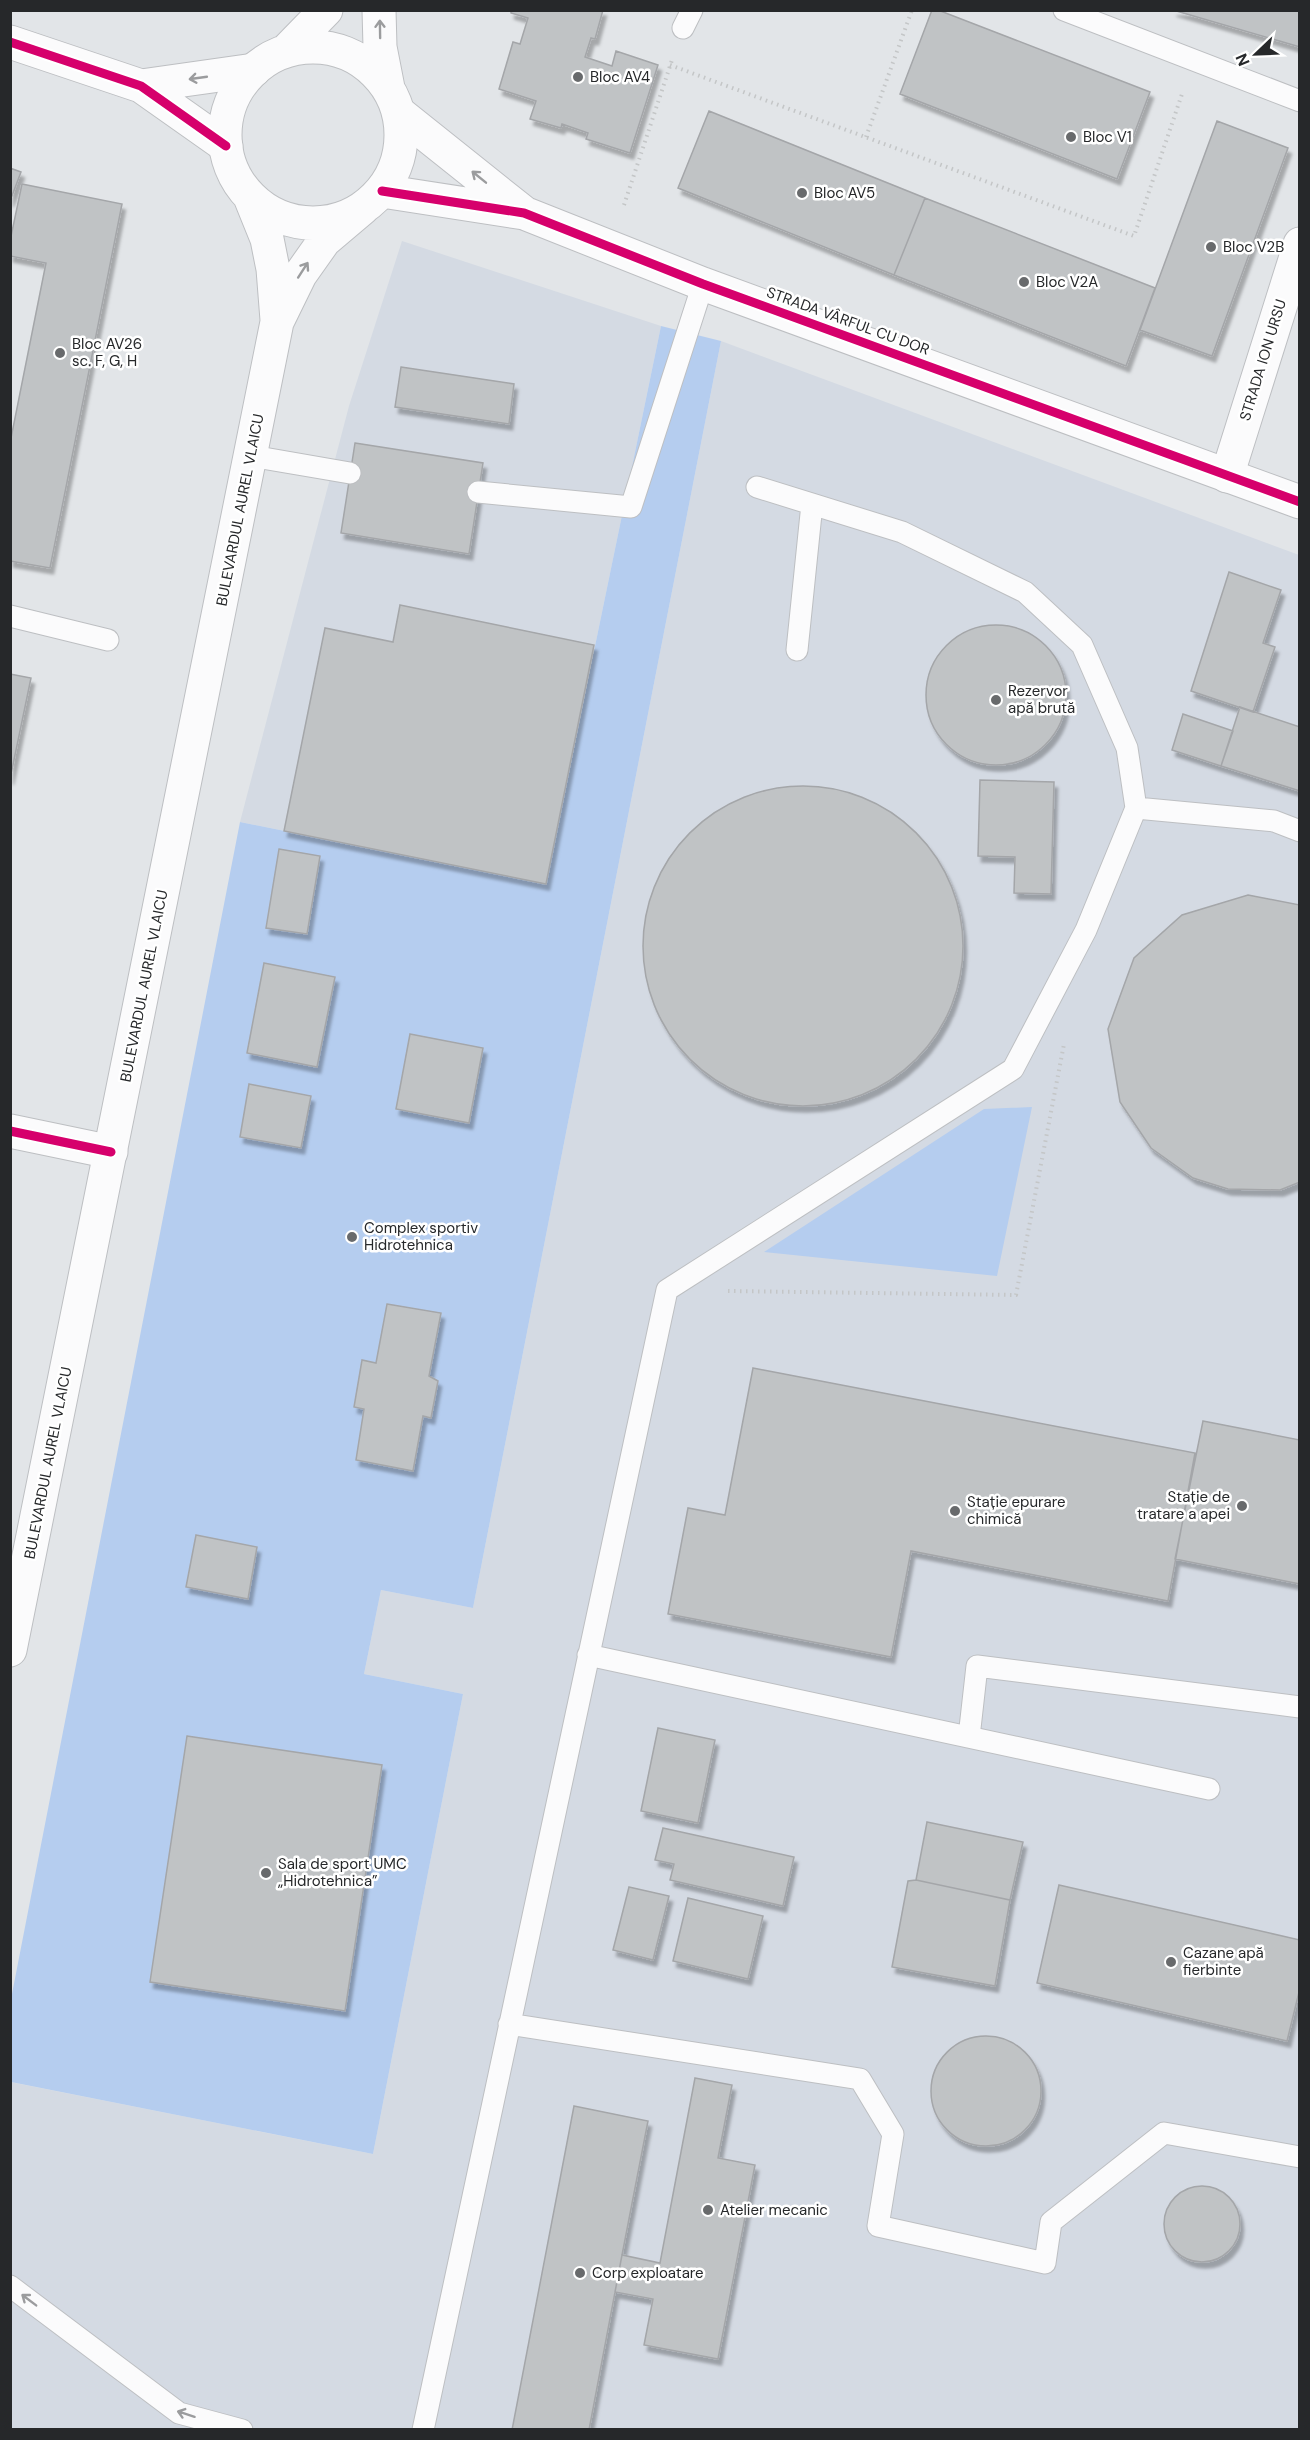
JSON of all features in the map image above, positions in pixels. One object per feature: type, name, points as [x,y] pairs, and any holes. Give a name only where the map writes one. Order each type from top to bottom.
[{"type":"main road","points":[[286,51],[326,10]]},
{"type":"main road","points":[[379,10],[380,47],[393,101],[401,141],[395,167],[372,200],[335,221],[304,223],[275,215],[250,197],[234,173],[226,146],[227,118],[233,100],[254,70],[269,59],[286,51],[314,47],[344,52],[369,66],[393,101]]},
{"type":"main road","points":[[10,42],[141,86],[226,146]]},
{"type":"main road","points":[[141,86],[254,70]]},
{"type":"main road","name":"STRADA VÂRFUL CU DOR","points":[[393,101],[524,213]]},
{"type":"main road","name":"BULEVARDUL AUREL VLAICU","points":[[250,197],[267,239],[273,269],[277,322]]},
{"type":"main road","name":"STRADA VÂRFUL CU DOR","points":[[372,200],[524,213],[703,284],[1299,502]]},
{"type":"main road","name":"BULEVARDUL AUREL VLAICU","points":[[10,1650],[277,322],[300,275],[324,241],[372,200]]},
{"type":"main road","name":"STRADA ION URSU","points":[[1227,476],[1299,244]]},
{"type":"main road","points":[[10,1131],[111,1152]]},
{"type":"lane","points":[[1064,10],[1299,101]]},
{"type":"lane","points":[[478,492],[630,507],[703,284]]},
{"type":"lane","points":[[251,456],[350,473]]},
{"type":"lane","points":[[423,2430],[667,1290],[1013,1069],[1086,930],[1136,808],[1127,748],[1082,645],[1025,592],[902,532],[757,487]]},
{"type":"lane","points":[[797,650],[812,504]]},
{"type":"lane","points":[[10,615],[108,639]]},
{"type":"lane","points":[[1136,808],[1274,821],[1299,831]]},
{"type":"lane","points":[[588,1655],[1209,1789]]},
{"type":"lane","points":[[969,1737],[977,1666],[1299,1707]]},
{"type":"lane","points":[[509,2024],[860,2079],[893,2134],[878,2226],[1045,2263],[1051,2222],[1164,2133],[1299,2157]]},
{"type":"lane","points":[[10,2286],[179,2413],[242,2430]]},
{"type":"path","points":[[866,137],[912,10]]},
{"type":"path","points":[[624,205],[687,19]]},
{"type":"path","points":[[670,65],[1134,236],[1193,60]]},
{"type":"path","points":[[727,1290],[1016,1295],[1066,1036]]},
{"type":"shaded area","points":[[402,241],[661,326],[546,884],[240,822],[349,406]]},
{"type":"shaded area","name":"Complex sportiv Hidrotehnica","points":[[661,326],[721,341],[473,1608],[381,1590],[364,1674],[463,1694],[373,2154],[11,2082],[11,1999],[240,822],[546,884]]},
{"type":"shaded area","points":[[721,341],[1299,555],[1299,2429],[11,2429],[10,2082],[373,2154],[463,1694],[364,1674],[381,1590],[473,1608]]},
{"type":"shaded area","points":[[1032,1107],[997,1276],[764,1252],[984,1109]]},
{"type":"building","name":"Bloc AV4","points":[[511,10],[603,10],[595,39],[591,38],[585,57],[612,66],[616,51],[658,65],[630,153],[586,139],[588,133],[562,124],[561,128],[530,119],[536,101],[499,89],[513,42],[520,44],[528,18],[511,13]]},
{"type":"building","name":"Bloc V1","points":[[932,10],[938,10],[1150,92],[1117,179],[900,94]]},
{"type":"building","points":[[1173,10],[1300,10],[1300,47]]},
{"type":"building","name":"Bloc AV5","points":[[709,111],[925,198],[894,275],[678,188]]},
{"type":"building","name":"Bloc V2B","points":[[1217,121],[1288,148],[1212,356],[1140,330]]},
{"type":"building","points":[[10,168],[21,172],[10,201]]},
{"type":"building","name":"Bloc AV26 sc. F, G, H","points":[[22,184],[122,204],[50,568],[10,561],[10,443],[46,263],[10,256],[10,241]]},
{"type":"building","name":"Bloc V2A","points":[[925,198],[1155,288],[1126,366],[894,275]]},
{"type":"building","points":[[401,367],[514,384],[509,424],[395,407]]},
{"type":"building","points":[[355,443],[483,463],[469,554],[341,533]]},
{"type":"building","points":[[1229,572],[1281,590],[1263,643],[1275,647],[1253,712],[1191,691]]},
{"type":"building","points":[[400,605],[594,645],[546,884],[284,831],[325,628],[393,642]]},
{"type":"building","name":"Rezervor apă brută","points":[[996,625],[1023,630],[1045,646],[1061,668],[1066,695],[1061,722],[1045,744],[1023,760],[996,765],[969,760],[947,744],[931,722],[926,695],[931,668],[947,646],[969,630]]},
{"type":"building","points":[[10,674],[31,678],[10,779]]},
{"type":"building","points":[[1240,707],[1300,727],[1300,791],[1221,766]]},
{"type":"building","points":[[1183,714],[1233,731],[1221,766],[1172,750]]},
{"type":"building","points":[[980,780],[1054,782],[1051,894],[1014,893],[1015,857],[978,856]]},
{"type":"building","points":[[803,786],[834,789],[864,798],[892,813],[916,833],[936,857],[951,885],[960,915],[963,946],[960,977],[951,1007],[936,1035],[916,1059],[892,1079],[864,1094],[834,1103],[803,1106],[772,1103],[742,1094],[714,1079],[690,1059],[670,1035],[655,1007],[646,977],[643,946],[646,915],[655,885],[670,857],[690,833],[714,813],[742,798],[772,789]]},
{"type":"building","points":[[279,849],[320,856],[307,934],[266,928]]},
{"type":"building","points":[[1248,895],[1300,905],[1300,1182],[1280,1190],[1228,1189],[1193,1178],[1151,1148],[1120,1102],[1108,1029],[1134,958],[1182,915]]},
{"type":"building","points":[[264,963],[335,977],[317,1067],[247,1053]]},
{"type":"building","points":[[410,1034],[483,1048],[469,1123],[396,1109]]},
{"type":"building","points":[[249,1084],[311,1096],[301,1148],[240,1137]]},
{"type":"building","points":[[387,1304],[441,1313],[429,1376],[438,1381],[431,1418],[423,1416],[413,1471],[356,1460],[364,1409],[354,1407],[362,1360],[376,1363]]},
{"type":"building","name":"Stație epurare chimică","points":[[753,1368],[1195,1453],[1168,1601],[911,1551],[891,1657],[668,1614],[688,1508],[725,1515]]},
{"type":"building","name":"Stație de tratare a apei","points":[[1203,1421],[1300,1440],[1300,1584],[1175,1559]]},
{"type":"building","points":[[196,1535],[257,1547],[248,1599],[186,1587]]},
{"type":"building","points":[[658,1728],[715,1740],[698,1823],[641,1811]]},
{"type":"building","name":"Sala de sport UMC „Hidrotehnica”","points":[[187,1736],[382,1765],[345,2011],[150,1982]]},
{"type":"building","points":[[927,1822],[1023,1842],[1010,1900],[916,1880]]},
{"type":"building","points":[[663,1828],[794,1857],[783,1906],[670,1880],[674,1864],[655,1860]]},
{"type":"building","points":[[916,1880],[1010,1900],[995,1986],[892,1967],[908,1881]]},
{"type":"building","name":"Cazane apă fierbinte","points":[[1059,1885],[1300,1940],[1300,1988],[1287,2041],[1037,1983]]},
{"type":"building","points":[[629,1887],[669,1896],[653,1960],[613,1950]]},
{"type":"building","points":[[688,1898],[763,1916],[748,1979],[673,1961]]},
{"type":"building","points":[[986,2036],[1007,2040],[1025,2052],[1037,2070],[1041,2091],[1037,2112],[1025,2130],[1007,2142],[986,2146],[965,2142],[947,2130],[935,2112],[931,2091],[935,2070],[947,2052],[965,2040]]},
{"type":"building","name":"Atelier mecanic","points":[[695,2078],[732,2085],[718,2158],[755,2165],[718,2359],[644,2345],[653,2299],[615,2292],[622,2255],[660,2263]]},
{"type":"building","name":"Corp exploatare","points":[[574,2106],[648,2121],[589,2430],[512,2430]]},
{"type":"building","points":[[1202,2186],[1216,2189],[1229,2197],[1237,2210],[1240,2224],[1237,2238],[1229,2251],[1216,2259],[1202,2262],[1188,2259],[1175,2251],[1167,2238],[1164,2224],[1167,2210],[1175,2197],[1188,2189]]},
{"type":"cycle path","points":[[10,42],[141,86],[226,146]]},
{"type":"cycle path","points":[[382,191],[524,213],[703,284],[1300,502]]},
{"type":"cycle path","points":[[10,1131],[111,1152]]},
{"type":"place","name":"Bloc AV4","points":[[578,77]]},
{"type":"place","name":"Bloc V1","points":[[1071,137]]},
{"type":"place","name":"Bloc AV5","points":[[802,193]]},
{"type":"place","name":"Bloc V2B","points":[[1211,247]]},
{"type":"place","name":"Bloc V2A","points":[[1024,282]]},
{"type":"place","name":"Bloc AV26 sc. F, G, H","points":[[60,353]]},
{"type":"place","name":"Rezervor apă brută","points":[[996,700]]},
{"type":"place","name":"Complex sportiv Hidrotehnica","points":[[352,1237]]},
{"type":"place","name":"Stație de tratare a apei","points":[[1242,1506]]},
{"type":"place","name":"Stație epurare chimică","points":[[955,1511]]},
{"type":"place","name":"Sala de sport UMC „Hidrotehnica”","points":[[266,1873]]},
{"type":"place","name":"Cazane apă fierbinte","points":[[1171,1962]]},
{"type":"place","name":"Atelier mecanic","points":[[708,2210]]},
{"type":"place","name":"Corp exploatare","points":[[580,2273]]}]
